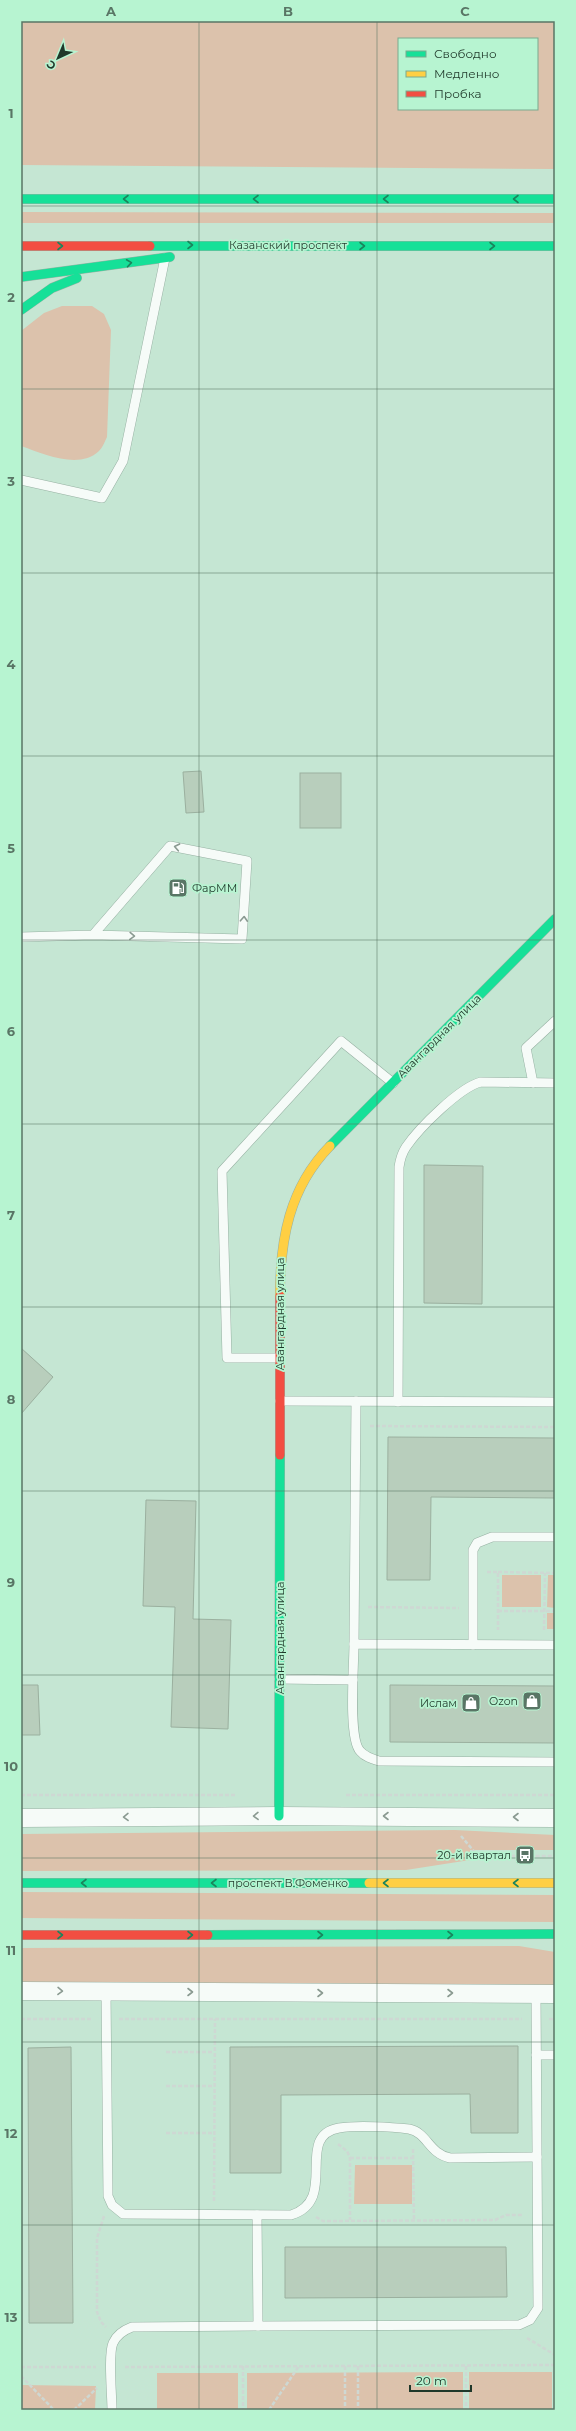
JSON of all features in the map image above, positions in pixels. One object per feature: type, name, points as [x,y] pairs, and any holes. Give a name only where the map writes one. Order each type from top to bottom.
[{"type":"main road","points":[[21,199],[555,199]]},
{"type":"main road","points":[[21,277],[252,245]]},
{"type":"main road","name":"Казанский проспект","points":[[21,246],[555,246]]},
{"type":"main road","points":[[21,310],[52,288],[105,266]]},
{"type":"main road","name":"Авангардная улица","points":[[279,1816],[280,1258],[285,1224],[292,1204],[305,1178],[324,1152],[553,924]]},
{"type":"main road","name":"проспект В.Фоменко","points":[[21,1883],[555,1883]]},
{"type":"main road","points":[[21,1935],[555,1934]]},
{"type":"street","points":[[21,1818],[279,1816],[555,1818]]},
{"type":"street","points":[[21,1991],[555,1994]]},
{"type":"lane","points":[[21,480],[102,498],[123,461],[165,257]]},
{"type":"lane","points":[[21,937],[94,935],[242,939],[247,861],[170,846],[94,935]]},
{"type":"lane","points":[[533,1083],[526,1048],[555,1021]]},
{"type":"lane","points":[[280,1358],[227,1358],[222,1171],[341,1041],[393,1083]]},
{"type":"lane","points":[[398,1402],[399,1167],[402,1154],[412,1140],[464,1089],[481,1082],[555,1083]]},
{"type":"lane","points":[[280,1401],[555,1402]]},
{"type":"lane","points":[[356,1402],[354,1426],[354,1738],[359,1751],[369,1758],[379,1761],[555,1762]]},
{"type":"lane","points":[[473,1645],[474,1550],[483,1539],[555,1537]]},
{"type":"lane","points":[[354,1644],[555,1645]]},
{"type":"lane","points":[[279,1679],[354,1680]]},
{"type":"lane","points":[[106,1992],[108,2196],[112,2205],[123,2214],[130,2216],[291,2215],[305,2208],[311,2202],[316,2192],[316,2152],[326,2135],[338,2128],[413,2130],[424,2137],[431,2149],[444,2156],[537,2157]]},
{"type":"lane","points":[[112,2410],[112,2347],[118,2335],[132,2327],[519,2325],[530,2320],[538,2308],[536,1994]]},
{"type":"lane","points":[[536,2055],[555,2055]]},
{"type":"lane","points":[[257,2215],[258,2326]]},
{"type":"path","points":[[354,1426],[555,1427]]},
{"type":"path","points":[[474,1572],[555,1573]]},
{"type":"path","points":[[498,1572],[498,1630]]},
{"type":"path","points":[[544,1630],[545,1573]]},
{"type":"path","points":[[354,1607],[473,1608]]},
{"type":"path","points":[[498,1611],[555,1611]]},
{"type":"path","points":[[460,1795],[461,1838],[478,1856],[555,1856]]},
{"type":"path","points":[[21,2019],[555,2019]]},
{"type":"path","points":[[214,2215],[215,2019]]},
{"type":"path","points":[[166,2052],[214,2052]]},
{"type":"path","points":[[166,2086],[214,2086]]},
{"type":"path","points":[[413,2130],[414,2220]]},
{"type":"path","points":[[166,2133],[214,2133]]},
{"type":"path","points":[[326,2135],[347,2151],[350,2158],[350,2220]]},
{"type":"path","points":[[350,2158],[414,2158]]},
{"type":"path","points":[[112,2205],[100,2224],[97,2238],[97,2312],[101,2322],[118,2335]]},
{"type":"path","points":[[305,2208],[314,2217],[323,2221],[495,2220],[506,2215],[537,2215]]},
{"type":"path","points":[[519,2325],[530,2340],[555,2355]]},
{"type":"path","points":[[21,2367],[112,2370],[243,2366],[555,2365]]},
{"type":"path","points":[[243,2366],[243,2410]]},
{"type":"path","points":[[269,2410],[299,2366]]},
{"type":"path","points":[[345,2366],[345,2410]]},
{"type":"path","points":[[358,2366],[358,2410]]},
{"type":"path","points":[[466,2366],[466,2410]]},
{"type":"path","points":[[74,2410],[112,2370]]},
{"type":"path","points":[[21,2376],[54,2410]]},
{"type":"shaded area","points":[[21,21],[555,21],[555,169],[21,165]]},
{"type":"shaded area","points":[[21,212],[555,213],[555,223],[21,223]]},
{"type":"shaded area","points":[[62,306],[92,306],[104,314],[111,330],[107,437],[99,451],[91,457],[72,460],[61,459],[21,446],[21,331],[44,313]]},
{"type":"shaded area","points":[[502,1575],[541,1575],[541,1607],[502,1607]]},
{"type":"shaded area","points":[[548,1575],[555,1575],[555,1608],[547,1607]]},
{"type":"shaded area","points":[[547,1613],[555,1613],[555,1629],[547,1629]]},
{"type":"shaded area","points":[[455,1830],[555,1835],[555,1850],[470,1850],[470,1860],[406,1870],[21,1871],[21,1834]]},
{"type":"shaded area","points":[[21,1892],[555,1895],[555,1922],[21,1918]]},
{"type":"shaded area","points":[[519,1946],[555,1952],[555,1985],[21,1984],[21,1948]]},
{"type":"shaded area","points":[[355,2165],[412,2165],[412,2204],[354,2204]]},
{"type":"shaded area","points":[[463,2372],[463,2410],[247,2410],[247,2373]]},
{"type":"shaded area","points":[[469,2372],[552,2372],[552,2410],[469,2410]]},
{"type":"shaded area","points":[[157,2373],[238,2373],[238,2410],[157,2410]]},
{"type":"shaded area","points":[[21,2385],[96,2386],[95,2410],[21,2410]]},
{"type":"building","points":[[201,771],[204,812],[186,813],[183,772]]},
{"type":"building","points":[[300,773],[341,773],[341,828],[300,828]]},
{"type":"building","points":[[424,1165],[483,1166],[482,1304],[424,1303]]},
{"type":"building","points":[[21,1348],[53,1377],[21,1414]]},
{"type":"building","points":[[388,1437],[555,1438],[555,1498],[431,1497],[430,1580],[387,1580]]},
{"type":"building","points":[[146,1500],[196,1501],[193,1619],[231,1620],[228,1729],[171,1727],[175,1607],[143,1606]]},
{"type":"building","points":[[21,1685],[38,1685],[40,1735],[21,1735]]},
{"type":"building","points":[[390,1685],[555,1686],[555,1743],[390,1742]]},
{"type":"building","points":[[518,2046],[518,2133],[471,2133],[470,2094],[281,2095],[281,2173],[230,2173],[230,2047]]},
{"type":"building","points":[[71,2047],[73,2323],[29,2323],[28,2048]]},
{"type":"building","points":[[285,2247],[506,2247],[507,2297],[285,2298]]},
{"type":"traffic: fast","points":[[21,199],[555,199]]},
{"type":"traffic: fast","points":[[150,246],[555,246]]},
{"type":"traffic: fast","points":[[21,277],[170,257]]},
{"type":"traffic: fast","points":[[21,310],[52,288],[77,278]]},
{"type":"traffic: fast","points":[[330,1146],[555,919]]},
{"type":"traffic: fast","points":[[279,1816],[280,1455]]},
{"type":"traffic: fast","points":[[21,1883],[369,1883]]},
{"type":"traffic: fast","points":[[208,1935],[555,1934]]},
{"type":"traffic: slow","points":[[280,1296],[280,1275],[285,1235],[296,1197],[316,1162],[330,1146]]},
{"type":"traffic: slow","points":[[369,1883],[555,1883]]},
{"type":"traffic: jam","points":[[21,246],[150,246]]},
{"type":"traffic: jam","points":[[280,1296],[280,1455]]},
{"type":"traffic: jam","points":[[21,1935],[208,1935]]},
{"type":"place","name":"ФарММ","points":[[178,888]]},
{"type":"place","name":"Ozon","points":[[532,1701]]},
{"type":"place","name":"Ислам","points":[[471,1703]]},
{"type":"place","name":"20-й квартал","points":[[525,1855]]}]
